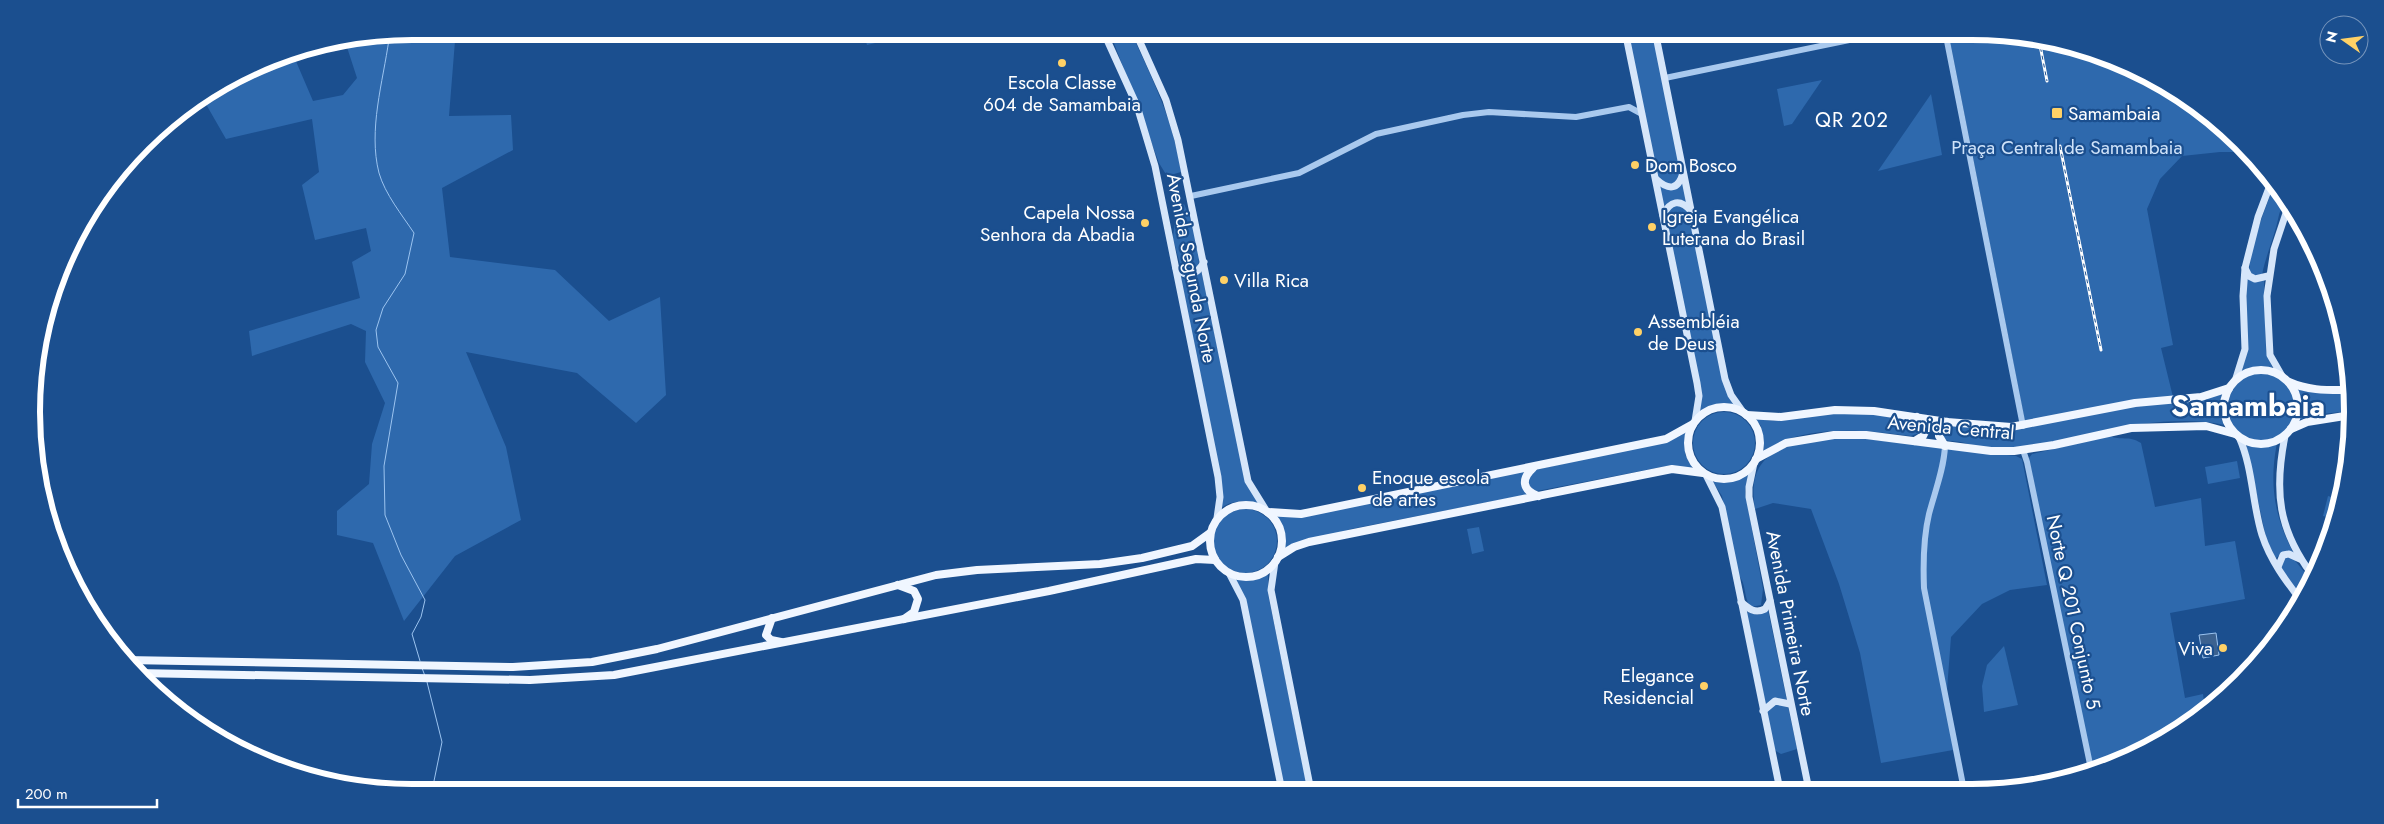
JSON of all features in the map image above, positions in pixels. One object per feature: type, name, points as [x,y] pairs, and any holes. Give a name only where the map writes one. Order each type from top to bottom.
[{"type":"main road","name":"Avenida Segunda Norte","points":[[1107,40],[1136,106],[1151,152],[1218,477],[1220,497],[1217,518]]},
{"type":"main road","points":[[1111,40],[1111,48]]},
{"type":"main road","name":"Avenida Segunda Norte","points":[[1139,40],[1174,124],[1191,196],[1248,481],[1266,511]]},
{"type":"main road","points":[[1628,40],[1697,383],[1698,396],[1694,423],[1688,437],[1690,455],[1695,465],[1705,474],[1720,502],[1763,711],[1776,784]]},
{"type":"main road","points":[[1229,573],[1238,576],[1254,576],[1268,570],[1276,560],[1294,547],[1309,542],[1538,496],[1672,470],[1730,479],[1748,470],[1755,461],[1760,444],[1759,436],[1757,428],[1731,395],[1725,379],[1657,40]]},
{"type":"main road","points":[[1656,179],[1665,187],[1672,188],[1679,184],[1684,173]]},
{"type":"main road","points":[[2268,188],[2245,268],[2243,296],[2245,349],[2236,378],[2224,400],[2224,412],[2228,424],[2237,435],[2248,459],[2263,536],[2278,568],[2296,594]]},
{"type":"main road","points":[[1663,216],[1670,204],[1676,202],[1684,204],[1691,211]]},
{"type":"main road","points":[[2237,435],[2257,444],[2276,441],[2291,429],[2296,418],[2298,406],[2294,389],[2285,379],[2270,355],[2268,337],[2268,276],[2286,213]]},
{"type":"main road","points":[[1175,268],[1182,273],[1193,275],[1197,273],[1204,262]]},
{"type":"main road","points":[[2245,268],[2249,276],[2255,280],[2268,276]]},
{"type":"main road","points":[[2236,378],[2247,372],[2259,369],[2271,371],[2303,388],[2343,390]]},
{"type":"main road","name":"Avenida Central","points":[[1745,413],[1781,417],[1848,410],[2005,427],[2023,426],[2135,403],[2201,397],[2229,388]]},
{"type":"main road","points":[[1266,511],[1301,514],[1666,439],[1694,423],[1712,408],[1722,406],[1745,413]]},
{"type":"main road","points":[[2291,429],[2307,422],[2344,416]]},
{"type":"main road","points":[[1913,442],[1921,438],[1926,430],[1922,421],[1917,417]]},
{"type":"main road","points":[[1947,422],[1939,430],[1939,436],[1949,446]]},
{"type":"main road","name":"Avenida Central","points":[[1755,461],[1786,443],[1820,436],[1866,435],[1991,451],[2026,450],[2138,428],[2206,426],[2237,435]]},
{"type":"main road","points":[[2284,436],[2278,478],[2280,505],[2284,523],[2300,560],[2309,571]]},
{"type":"main road","name":"Avenida Primeira Norte","points":[[1755,461],[1749,497],[1808,784]]},
{"type":"main road","points":[[1534,467],[1525,475],[1524,484],[1527,490],[1538,496]]},
{"type":"main road","points":[[1281,784],[1243,600],[1229,573],[1215,560],[1211,552],[1210,533],[1217,518],[1225,511],[1240,505],[1256,506],[1266,511],[1275,519],[1281,534],[1281,546],[1276,560],[1271,590],[1310,784]]},
{"type":"main road","points":[[135,660],[532,667],[592,662],[641,653],[897,584],[957,571],[1100,564],[1142,558],[1192,546],[1210,533]]},
{"type":"main road","points":[[2278,568],[2283,555],[2288,554],[2300,560]]},
{"type":"main road","points":[[147,673],[469,680],[543,680],[614,675],[1130,575],[1196,559],[1215,560]]},
{"type":"main road","points":[[897,584],[914,591],[918,599],[914,612],[902,620]]},
{"type":"main road","points":[[1741,602],[1750,610],[1758,612],[1765,609],[1770,601]]},
{"type":"main road","points":[[772,618],[765,631],[766,635],[771,640],[785,643]]},
{"type":"main road","points":[[1763,711],[1775,701],[1790,704]]},
{"type":"street","points":[[1665,78],[1849,40]]},
{"type":"street","points":[[1947,40],[2023,426]]},
{"type":"street","points":[[1629,107],[1638,97]]},
{"type":"street","points":[[1191,196],[1300,173],[1376,134],[1463,115],[1489,112],[1576,117],[1629,107],[1637,109],[1642,114]]},
{"type":"street","points":[[1949,446],[1926,529],[1923,566],[1924,588],[1963,784]]},
{"type":"street","name":"Norte Q 201 Conjunto 5","points":[[2026,450],[2090,765]]},
{"type":"green space","points":[[453,40],[455,41],[449,116],[511,115],[513,150],[442,188],[450,257],[555,270],[609,321],[660,297],[666,395],[636,423],[577,373],[466,352],[506,447],[521,520],[455,556],[404,621],[373,543],[337,535],[337,511],[369,484],[372,444],[385,403],[365,362],[366,331],[351,324],[252,356],[249,331],[360,298],[352,262],[371,251],[366,228],[315,240],[302,185],[319,172],[312,119],[226,139],[205,103],[247,78],[295,59],[313,101],[343,95],[357,78],[347,46],[388,41]]},
{"type":"green space","points":[[866,40],[887,40],[867,45]]},
{"type":"green space","points":[[1114,40],[1135,40],[1167,117],[1181,172],[1167,176],[1159,163]]},
{"type":"green space","points":[[1630,40],[1655,40],[1723,380],[1737,405],[1722,404],[1712,406],[1699,413],[1700,403]]},
{"type":"green space","name":"Praça Central de Samambaia","points":[[1950,40],[1996,41],[2045,47],[2114,68],[2137,78],[2179,103],[2217,132],[2238,152],[2182,156],[2160,179],[2147,209],[2173,345],[2161,348],[2173,397],[2025,422]]},
{"type":"green space","points":[[1822,80],[1792,124],[1784,126],[1777,89]]},
{"type":"green space","points":[[1931,94],[1942,155],[1878,171]]},
{"type":"green space","points":[[2271,193],[2282,207],[2262,275],[2256,279],[2249,271],[2250,260],[2260,222]]},
{"type":"green space","points":[[1184,204],[1198,243],[1198,268],[1193,272],[1182,272],[1173,238],[1176,206]]},
{"type":"green space","points":[[1201,270],[1244,474],[1259,503],[1233,502],[1219,510],[1222,498],[1179,275],[1184,279],[1193,279]]},
{"type":"green space","points":[[2246,276],[2264,279],[2266,351],[2273,369],[2260,367],[2242,371],[2247,351]]},
{"type":"green space","points":[[2262,373],[2275,376],[2286,383],[2293,394],[2296,407],[2293,420],[2286,431],[2275,438],[2262,441],[2249,438],[2238,431],[2231,420],[2228,407],[2231,394],[2238,383],[2249,376]]},
{"type":"green space","points":[[2296,389],[2308,392],[2343,391],[2344,412],[2312,415],[2299,420],[2302,412]]},
{"type":"green space","points":[[2222,393],[2219,414],[2224,425],[2183,421],[2141,424],[2052,443],[2006,448],[1985,448],[1949,441],[1941,436],[1946,426],[1988,429]]},
{"type":"green space","points":[[1718,412],[1730,412],[1746,421],[1753,431],[1755,443],[1753,455],[1746,465],[1730,474],[1718,474],[1707,469],[1698,460],[1693,449],[1693,437],[1698,426],[1707,417]]},
{"type":"green space","points":[[1821,413],[1873,414],[1918,422],[1920,426],[1919,433],[1911,436],[1856,431],[1815,433],[1796,436],[1764,452],[1761,426],[1755,419],[1774,421]]},
{"type":"green space","points":[[1686,431],[1685,454],[1693,469],[1672,465],[1537,491],[1530,489],[1527,477],[1535,470],[1670,440]]},
{"type":"green space","points":[[2110,436],[2132,439],[2141,443],[2155,507],[2201,498],[2205,546],[2235,541],[2245,599],[2170,613],[2185,698],[2203,694],[2204,702],[2179,721],[2137,746],[2089,765],[2029,458],[2032,454]]},
{"type":"green space","points":[[1834,437],[2016,456],[2022,459],[2047,585],[2010,590],[1982,604],[1951,637],[1947,690],[1953,750],[1881,763],[1860,653],[1839,584],[1811,509],[1773,503],[1755,509],[1754,489],[1757,474],[1763,462],[1786,447]]},
{"type":"green space","points":[[2277,443],[2273,472],[2275,499],[2281,525],[2293,552],[2282,553],[2275,559],[2266,538],[2246,444],[2262,446]]},
{"type":"green space","points":[[2237,461],[2240,478],[2208,484],[2205,467]]},
{"type":"green space","points":[[1526,471],[1530,494],[1351,529],[1297,544],[1283,553],[1284,536],[1276,515],[1285,517]]},
{"type":"green space","points":[[1748,474],[1745,492],[1763,589],[1761,605],[1751,607],[1743,582],[1738,575],[1722,496],[1713,482],[1727,482]]},
{"type":"green space","points":[[2328,496],[2334,498],[2328,517],[2323,516]]},
{"type":"green space","points":[[1245,509],[1263,514],[1268,518],[1272,523],[1277,541],[1272,559],[1268,564],[1263,568],[1245,573],[1227,568],[1222,564],[1218,559],[1213,541],[1218,523],[1222,518],[1227,514]]},
{"type":"green space","points":[[1479,527],[1484,551],[1472,554],[1467,529]]},
{"type":"green space","points":[[2292,557],[2307,575],[2298,592],[2281,566],[2285,558]]},
{"type":"green space","points":[[1268,573],[1268,594],[1307,784],[1283,784],[1243,595],[1234,579],[1252,580]]},
{"type":"green space","points":[[1768,610],[1797,749],[1781,754],[1773,749],[1746,612],[1758,615]]},
{"type":"green space","points":[[2004,646],[2018,705],[1984,712],[1982,686],[1987,665]]},
{"type":"shaded area","points":[[2216,633],[2219,655],[2203,658],[2199,635]]},
{"type":"waterway","points":[[389,41],[376,123],[376,157],[385,189],[414,233],[405,274],[383,308],[376,330],[378,347],[398,383],[384,466],[385,515],[401,555],[425,600],[421,617],[412,634],[420,661]]},
{"type":"waterway","points":[[422,668],[425,676]]},
{"type":"waterway","points":[[427,682],[442,742],[434,781],[431,784]]},
{"type":"railway","points":[[2040,46],[2047,81]]},
{"type":"railway","points":[[2060,146],[2101,350]]},
{"type":"place","name":"Escola Classe 604 de Samambaia","points":[[1062,63]]},
{"type":"place","name":"Samambaia","points":[[2057,113]]},
{"type":"place","name":"Dom Bosco","points":[[1635,165]]},
{"type":"place","name":"Capela Nossa Senhora da Abadia","points":[[1145,223]]},
{"type":"place","name":"Igreja Evangélica Luterana do Brasil","points":[[1652,227]]},
{"type":"place","name":"Villa Rica","points":[[1224,280]]},
{"type":"place","name":"Assembléia de Deus","points":[[1638,332]]},
{"type":"place","name":"Enoque escola de artes","points":[[1362,488]]},
{"type":"place","name":"Viva","points":[[2223,648]]},
{"type":"place","name":"Elegance Residencial","points":[[1704,686]]},
{"type":"district","name":"QR 202","points":[[1852,120]]},
{"type":"district","name":"Samambaia","points":[[2248,406]]}]
